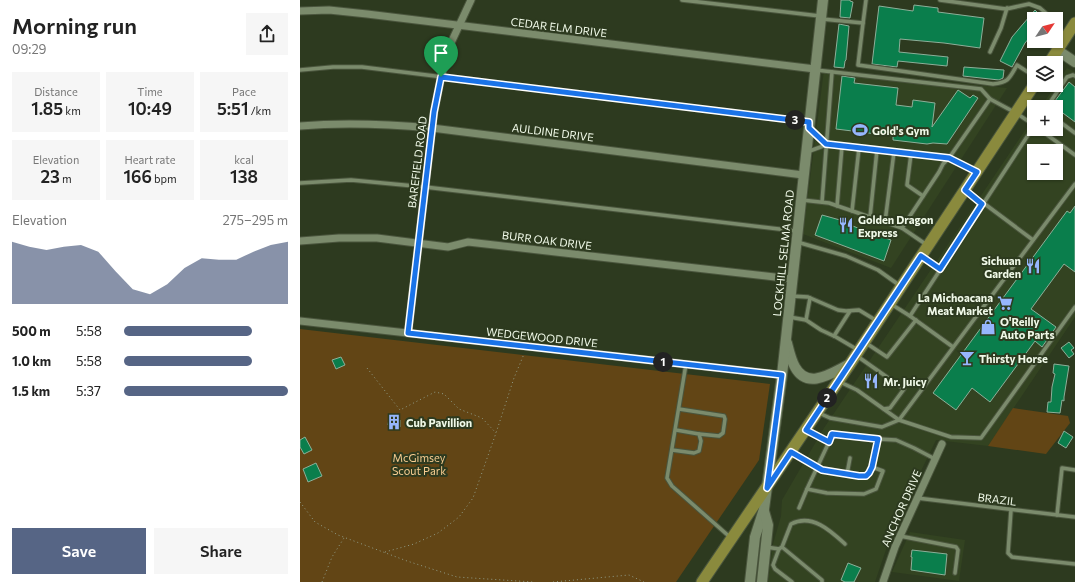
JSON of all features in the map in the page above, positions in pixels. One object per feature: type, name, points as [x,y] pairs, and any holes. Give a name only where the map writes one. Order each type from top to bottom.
[{"type":"main road","name":"LOCKHILL SELMA ROAD","points":[[751,579],[756,537],[764,509],[782,375],[800,199],[823,0]]},
{"type":"main road","points":[[1053,56],[1075,23]]},
{"type":"main road","points":[[1057,50],[1075,62]]},
{"type":"main road","points":[[702,582],[806,430],[1030,92]]},
{"type":"main road","points":[[785,339],[796,368],[808,379],[815,380],[822,378],[857,353]]},
{"type":"main road","name":"LOCKHILL SELMA ROAD","points":[[762,582],[768,525],[764,509]]},
{"type":"street","name":"BAREFIELD ROAD","points":[[408,333],[432,128],[441,77],[458,26],[471,0]]},
{"type":"street","name":"CEDAR ELM DRIVE","points":[[300,11],[329,10],[815,69]]},
{"type":"street","name":"AULDINE DRIVE","points":[[300,126],[331,124],[382,124],[432,128],[803,175]]},
{"type":"street","name":"BURR OAK DRIVE","points":[[300,241],[339,238],[377,238],[448,247],[468,242],[792,279]]},
{"type":"street","name":"WEDGEWOOD DRIVE","points":[[300,321],[782,375]]},
{"type":"street","name":"ANCHOR DRIVE","points":[[883,582],[889,562],[900,536],[942,444]]},
{"type":"lane","points":[[682,0],[863,23]]},
{"type":"lane","points":[[866,0],[858,65],[993,84],[1004,82],[1009,79],[1018,65],[1027,71]]},
{"type":"lane","points":[[940,0],[1007,8],[1029,4],[1040,8],[1045,12]]},
{"type":"lane","points":[[990,52],[1001,28],[1007,8]]},
{"type":"lane","points":[[300,70],[333,67],[362,67],[809,125],[826,144]]},
{"type":"lane","points":[[815,69],[981,89],[990,99],[1016,113],[1027,121]]},
{"type":"lane","points":[[822,202],[832,72]]},
{"type":"lane","points":[[1052,100],[1068,77],[1073,75],[1075,76]]},
{"type":"lane","points":[[902,228],[943,164],[949,158],[990,99]]},
{"type":"lane","points":[[1063,124],[1075,133]]},
{"type":"lane","points":[[910,316],[1027,136]]},
{"type":"lane","points":[[1049,136],[1075,155]]},
{"type":"lane","points":[[806,153],[826,144],[949,158],[977,172]]},
{"type":"lane","points":[[837,206],[842,146]]},
{"type":"lane","points":[[852,211],[859,148]]},
{"type":"lane","points":[[870,217],[878,150]]},
{"type":"lane","points":[[885,222],[894,152]]},
{"type":"lane","points":[[911,154],[907,185],[923,196]]},
{"type":"lane","points":[[300,183],[351,180],[425,187],[797,231]]},
{"type":"lane","points":[[817,413],[830,418],[882,427],[899,420],[1075,184]]},
{"type":"lane","points":[[965,190],[982,204],[1033,240]]},
{"type":"lane","points":[[800,199],[837,206],[902,228],[928,245]]},
{"type":"lane","points":[[796,242],[846,256],[878,270],[901,286]]},
{"type":"lane","points":[[921,256],[940,269]]},
{"type":"lane","points":[[790,296],[810,298],[838,310],[859,310],[878,322]]},
{"type":"lane","points":[[806,320],[810,298]]},
{"type":"lane","points":[[890,304],[916,320],[953,347]]},
{"type":"lane","points":[[838,381],[857,390],[899,420],[951,437],[981,438],[1075,308]]},
{"type":"lane","points":[[834,336],[850,311]]},
{"type":"lane","points":[[788,316],[806,320],[821,330],[834,336],[904,389],[890,408],[884,409]]},
{"type":"lane","points":[[857,353],[887,357],[916,320]]},
{"type":"lane","points":[[686,364],[667,478],[672,486],[732,539]]},
{"type":"lane","points":[[676,430],[719,436],[723,433],[725,419],[724,416],[679,409]]},
{"type":"lane","points":[[806,430],[833,447]]},
{"type":"lane","points":[[672,450],[694,453],[699,451],[701,441],[699,434]]},
{"type":"lane","points":[[799,508],[832,434],[896,440],[935,459]]},
{"type":"lane","points":[[853,442],[854,436]]},
{"type":"lane","points":[[791,452],[822,470],[866,476],[872,467],[878,439]]},
{"type":"lane","points":[[847,474],[850,458]]},
{"type":"lane","points":[[808,489],[827,493],[864,494],[876,489],[883,471],[872,467]]},
{"type":"lane","points":[[1056,515],[1062,468],[1075,470]]},
{"type":"lane","name":"BRAZIL","points":[[917,498],[1075,517]]},
{"type":"lane","points":[[1011,510],[1008,552],[1012,557],[1075,564]]},
{"type":"lane","points":[[792,582],[775,569],[773,565],[791,524],[802,520],[821,524],[845,544]]},
{"type":"lane","points":[[900,536],[956,547],[958,550],[955,574]]},
{"type":"lane","points":[[765,547],[780,548],[822,582]]},
{"type":"path","points":[[385,552],[414,544],[438,533],[459,517],[473,498],[514,378],[527,346]]},
{"type":"path","points":[[368,368],[400,410],[435,392],[444,394],[459,409],[482,418],[496,433]]},
{"type":"path","points":[[300,502],[315,522],[338,535],[407,561],[457,577],[533,582]]},
{"type":"path","points":[[322,582],[332,557],[345,538]]},
{"type":"path","points":[[553,582],[629,576],[644,582]]},
{"type":"shaded area","points":[[1067,68],[1075,72],[1075,317],[988,446],[936,440],[893,529],[875,582],[768,582],[773,544],[781,516],[782,500],[824,428],[1027,127],[1027,136],[1063,136],[1063,100],[1046,100],[1051,92],[1063,92],[1063,74]]},
{"type":"shaded area","points":[[824,70],[1007,88],[891,268],[803,234]]},
{"type":"shaded area","points":[[910,532],[965,540],[959,581],[892,572]]},
{"type":"green space","name":"McGimsey Scout Park","points":[[300,329],[770,384],[759,460],[676,582],[300,582]]},
{"type":"green space","points":[[1013,408],[1068,416],[1070,423],[1046,454],[988,446]]},
{"type":"building","points":[[841,0],[850,0],[853,2],[850,18],[840,17]]},
{"type":"building","points":[[914,5],[938,8],[938,12],[984,18],[980,48],[900,39],[899,52],[948,57],[947,66],[898,61],[897,67],[872,64],[879,6],[913,11]]},
{"type":"building","points":[[1027,19],[1027,41],[1012,67],[1000,61],[1012,37]]},
{"type":"building","points":[[839,24],[849,26],[844,68],[834,67]]},
{"type":"building","points":[[964,67],[1004,70],[1003,78],[999,80],[963,76]]},
{"type":"building","points":[[842,76],[855,78],[854,83],[898,88],[896,105],[912,107],[913,100],[935,103],[932,127],[958,90],[970,98],[973,95],[978,98],[947,144],[927,144],[893,140],[893,136],[836,129]]},
{"type":"building","points":[[1069,82],[1075,87],[1075,122],[1063,113],[1063,100],[1056,100]]},
{"type":"building","points":[[1075,206],[1075,272],[1064,264],[1031,309],[1056,327],[1042,347],[1035,341],[990,402],[972,388],[956,410],[933,393],[1067,211],[1070,213]]},
{"type":"building","points":[[822,215],[840,220],[891,240],[884,261],[815,235]]},
{"type":"building","points":[[1069,342],[1074,348],[1071,350],[1074,354],[1069,358],[1061,348]]},
{"type":"building","points":[[341,357],[345,365],[336,369],[332,360]]},
{"type":"building","points":[[1054,364],[1069,366],[1064,401],[1062,400],[1060,413],[1047,412],[1048,402],[1051,402],[1055,374],[1053,373]]},
{"type":"building","name":"Cub Pavillion","points":[[395,416],[400,420],[400,427],[393,429],[388,425],[389,419]]},
{"type":"building","points":[[1064,431],[1073,437],[1066,448],[1058,443]]},
{"type":"building","points":[[305,437],[312,450],[304,454],[300,447],[300,440]]},
{"type":"building","points":[[316,463],[322,476],[308,482],[303,469]]},
{"type":"building","points":[[912,550],[947,554],[945,575],[911,570]]},
{"type":"building","points":[[848,563],[861,568],[854,582],[845,582],[841,580]]},
{"type":"place","name":"Gold's Gym","points":[[860,130]]},
{"type":"place","name":"Golden Dragon Express","points":[[846,225]]},
{"type":"place","name":"Sichuan Garden","points":[[1033,266]]},
{"type":"place","name":"La Michoacana Meat Market","points":[[1005,303]]},
{"type":"place","name":"O'Reilly Auto Parts","points":[[988,327]]},
{"type":"place","name":"Thirsty Horse","points":[[967,358]]},
{"type":"place","name":"Mr. Juicy","points":[[871,381]]},
{"type":"place","name":"Cub Pavillion","points":[[394,422]]},
{"type":"route","points":[[441,77],[809,122],[809,128],[826,144],[949,158],[977,172],[965,190],[982,204],[940,269],[921,256],[806,430],[829,442],[832,434],[878,439],[872,467],[869,473],[866,476],[859,476],[822,470],[791,452],[767,488],[782,375],[408,333],[434,112],[441,77]]}]
